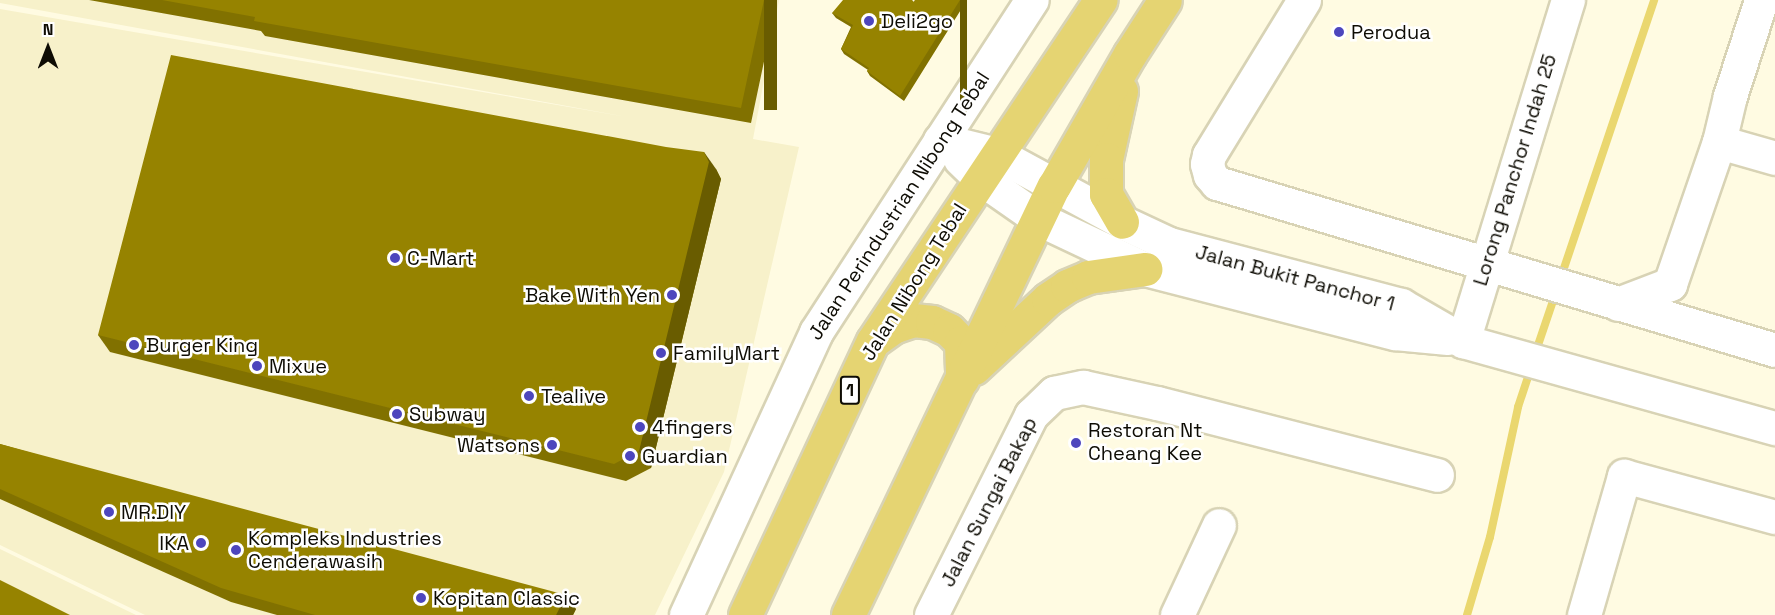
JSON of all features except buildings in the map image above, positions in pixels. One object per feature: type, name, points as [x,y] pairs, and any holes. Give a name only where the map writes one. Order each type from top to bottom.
[{"type":"highway","name":"Jalan Nibong Tebal","points":[[745,615],[873,341],[1100,0]]},
{"type":"highway","points":[[848,615],[1054,186],[1130,54],[1165,0]]},
{"type":"highway","points":[[1122,222],[1106,194],[1106,159],[1130,54]]},
{"type":"highway","points":[[962,379],[1048,299],[1066,286],[1088,277],[1145,269]]},
{"type":"highway","points":[[873,341],[893,327],[913,320],[932,322],[949,330],[961,342],[962,379]]},
{"type":"street","name":"Jalan Perindustrian Nibong Tebal","points":[[686,615],[816,332],[1032,0]]},
{"type":"street","points":[[1304,0],[1213,147],[1207,164],[1210,175],[1218,183],[1775,350]]},
{"type":"street","name":"Lorong Panchor Indah 25","points":[[1464,341],[1496,267],[1568,0]]},
{"type":"street","points":[[1618,304],[1670,284],[1719,142],[1730,96],[1761,0]]},
{"type":"street","points":[[940,140],[989,166],[1040,219],[1145,269],[1395,333],[1464,341]]},
{"type":"street","points":[[1719,142],[1775,158]]},
{"type":"street","name":"Jalan Bukit Panchor 1","points":[[989,166],[1054,186],[1169,244],[1401,305],[1464,341],[1775,428]]},
{"type":"street","name":"Jalan Sungai Bakap","points":[[931,615],[1031,415],[1054,393],[1083,387],[1157,403],[1437,475]]},
{"type":"street","points":[[1584,615],[1624,476],[1775,517]]},
{"type":"street","points":[[1177,615],[1219,525]]},
{"type":"shaded area","points":[[0,0],[779,0],[753,139],[799,147],[724,472],[655,615],[145,615],[0,545],[0,9],[627,117],[0,3]]},
{"type":"shaded area","points":[[0,549],[136,615],[0,615]]},
{"type":"waterway","points":[[1561,277],[1654,0]]},
{"type":"waterway","points":[[1535,354],[1556,292]]},
{"type":"waterway","points":[[1467,615],[1490,537],[1518,407],[1531,368]]},
{"type":"place","name":"Deli2go","points":[[869,21]]},
{"type":"place","name":"Perodua","points":[[1339,32]]},
{"type":"place","name":"C-Mart","points":[[395,258]]},
{"type":"place","name":"Bake With Yen","points":[[672,295]]},
{"type":"place","name":"Burger King","points":[[134,345]]},
{"type":"place","name":"FamilyMart","points":[[661,353]]},
{"type":"place","name":"Mixue","points":[[257,366]]},
{"type":"place","name":"Tealive","points":[[529,396]]},
{"type":"place","name":"Subway","points":[[397,414]]},
{"type":"place","name":"4fingers","points":[[640,427]]},
{"type":"place","name":"Restoran Nt Cheang Kee","points":[[1076,443]]},
{"type":"place","name":"Watsons","points":[[552,445]]},
{"type":"place","name":"Guardian","points":[[630,456]]},
{"type":"place","name":"MR.DIY","points":[[109,512]]},
{"type":"place","name":"IKA","points":[[201,543]]},
{"type":"place","name":"Kompleks Industries Cenderawasih","points":[[236,550]]},
{"type":"place","name":"Kopitan Classic","points":[[421,598]]}]
